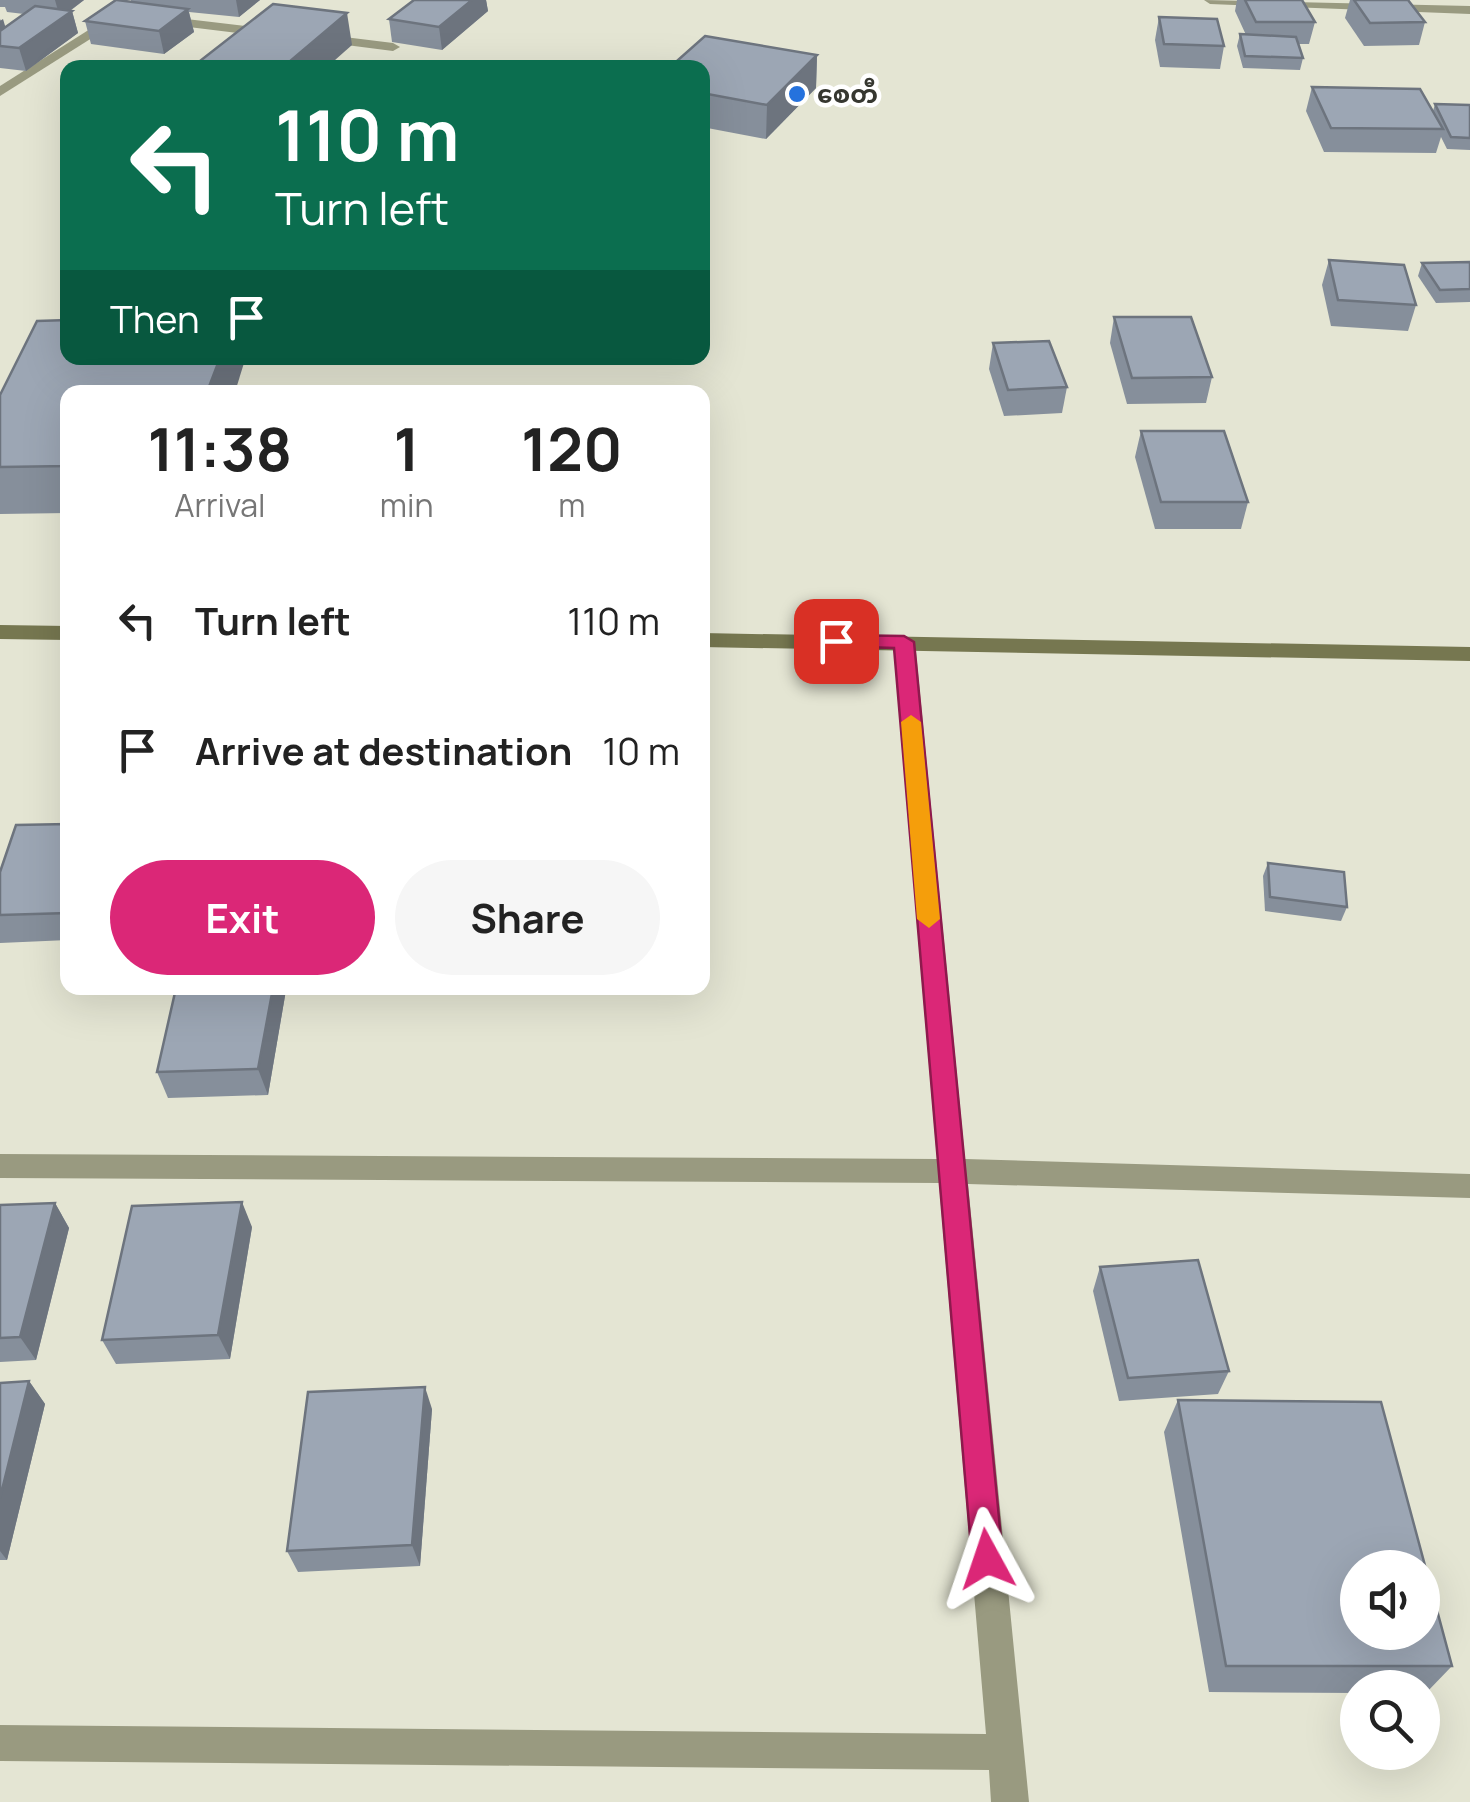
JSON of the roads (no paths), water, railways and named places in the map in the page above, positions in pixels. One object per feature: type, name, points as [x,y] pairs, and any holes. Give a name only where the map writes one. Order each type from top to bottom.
[{"type":"main road","points":[[0,632],[60,633]]},
{"type":"main road","points":[[710,640],[1470,654]]},
{"type":"street","points":[[1210,0],[1470,10]]},
{"type":"street","points":[[0,92],[118,15],[393,47]]},
{"type":"street","points":[[904,642],[1010,1802]]},
{"type":"street","points":[[0,1166],[952,1172],[1470,1186]]},
{"type":"street","points":[[0,1743],[1005,1752]]},
{"type":"place","name":"စေတီ","points":[[797,94]]}]
